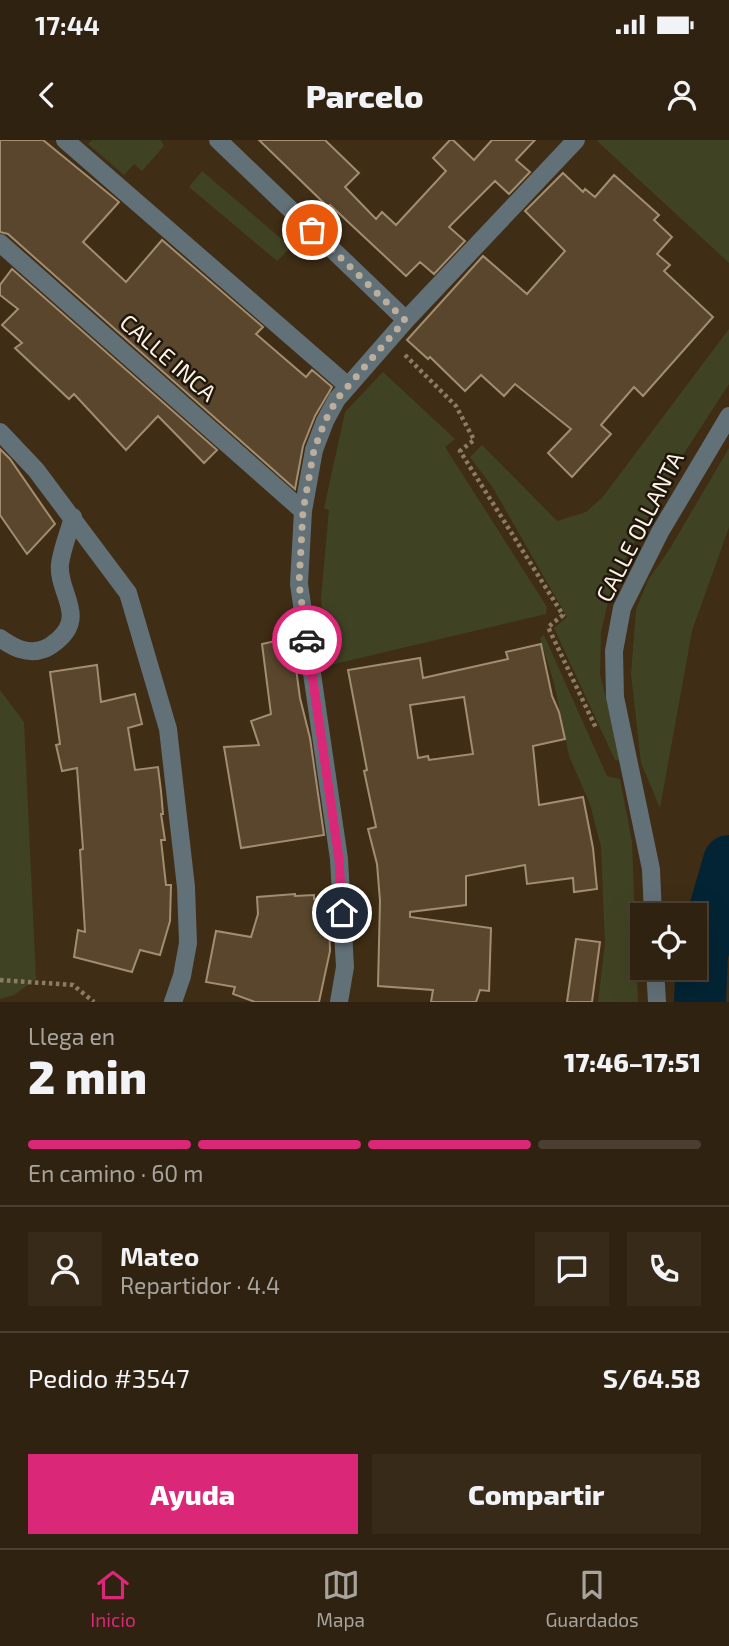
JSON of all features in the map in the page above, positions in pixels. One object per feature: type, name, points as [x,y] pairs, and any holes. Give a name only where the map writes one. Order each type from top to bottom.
[{"type":"street","points":[[65,140],[348,386]]},
{"type":"street","points":[[218,140],[405,320]]},
{"type":"street","points":[[338,1002],[345,967],[339,859],[299,584],[303,511],[314,450],[337,399],[405,320],[576,140]]},
{"type":"street","name":"CALLE INCA","points":[[0,243],[303,511]]},
{"type":"street","name":"CALLE OLLANTA","points":[[652,903],[651,869],[615,697],[614,651],[622,608],[660,532],[729,416]]},
{"type":"street","points":[[0,432],[36,470],[128,593],[168,729],[186,887],[187,932],[182,976],[173,1002]]},
{"type":"street","points":[[0,638],[16,648],[34,653],[50,647],[66,633],[71,614],[60,563],[73,517]]},
{"type":"street","points":[[656,980],[657,1002]]},
{"type":"path","points":[[389,338],[456,406],[474,440],[460,451],[563,615],[548,627],[598,733]]},
{"type":"path","points":[[0,980],[73,985],[94,1002]]},
{"type":"green space","points":[[92,140],[161,140],[164,146],[142,171],[134,164],[124,175],[88,144]]},
{"type":"green space","points":[[598,140],[729,140],[729,263],[597,141]]},
{"type":"green space","points":[[202,171],[291,247],[277,261],[189,187]]},
{"type":"green space","points":[[729,329],[729,384],[679,461],[616,576],[609,598],[601,632],[600,674],[621,761],[615,760],[554,628],[567,617],[493,488],[470,457],[482,445],[557,521],[586,512],[602,498]]},
{"type":"green space","points":[[383,372],[455,439],[445,447],[547,607],[546,614],[326,666],[321,598],[329,510],[324,508],[345,412]]},
{"type":"green space","points":[[729,448],[729,527],[692,631],[660,808],[641,763],[631,674],[636,610],[648,580],[669,550]]},
{"type":"green space","points":[[544,635],[607,776],[620,779],[632,842],[634,903],[630,903],[630,980],[637,980],[638,1002],[598,1002],[605,945],[601,847],[590,804],[569,756],[554,683],[540,638]]},
{"type":"green space","points":[[0,690],[24,722],[36,979],[14,995],[0,999]]},
{"type":"building","points":[[0,140],[43,140],[119,202],[83,242],[126,282],[162,240],[263,327],[256,334],[306,377],[312,370],[332,387],[315,416],[303,446],[295,489],[8,234],[0,232]]},
{"type":"building","points":[[259,140],[325,140],[359,173],[345,187],[376,219],[382,212],[396,225],[446,171],[433,158],[450,140],[474,160],[492,140],[535,140],[516,160],[530,172],[509,194],[495,181],[449,227],[465,241],[434,274],[420,262],[406,276],[330,205],[328,207]]},
{"type":"building","points":[[563,173],[583,192],[585,189],[595,197],[614,175],[659,215],[654,220],[672,237],[657,254],[670,265],[664,271],[713,317],[643,396],[634,387],[601,425],[611,434],[572,477],[548,453],[571,429],[515,384],[504,396],[481,375],[465,391],[430,357],[428,359],[407,340],[483,256],[527,294],[565,251],[525,211]]},
{"type":"building","points":[[12,269],[217,450],[204,463],[158,416],[126,450],[74,394],[69,399],[15,348],[22,343],[2,325],[18,309],[0,295],[0,285]]},
{"type":"building","points":[[0,449],[10,459],[55,524],[27,554],[0,515]]},
{"type":"building","points":[[293,637],[298,660],[295,661],[300,698],[310,738],[324,835],[241,848],[224,747],[259,745],[251,721],[271,714],[262,644]]},
{"type":"building","points":[[541,644],[565,739],[533,746],[539,805],[583,797],[593,848],[597,889],[574,892],[573,878],[527,884],[525,865],[466,876],[466,905],[410,912],[410,917],[491,928],[489,991],[480,990],[476,1002],[431,1002],[433,990],[378,986],[380,901],[377,864],[368,829],[376,827],[348,670],[420,658],[423,678],[508,659],[506,652]],"holes":[[[464,697],[473,754],[429,760],[428,756],[418,758],[410,705]]]},
{"type":"building","points":[[97,665],[101,702],[135,694],[142,724],[128,728],[135,770],[158,767],[161,791],[165,840],[161,840],[166,885],[171,885],[170,921],[160,955],[140,950],[132,972],[74,957],[78,930],[85,932],[77,768],[62,771],[56,745],[60,744],[50,672]]},
{"type":"building","points":[[314,895],[314,899],[328,897],[330,951],[319,1002],[255,1002],[233,994],[235,987],[206,982],[216,931],[251,937],[258,914],[257,897]]},
{"type":"building","points":[[576,939],[600,942],[592,1002],[567,1002]]},
{"type":"waterway","points":[[700,1002],[702,954],[729,861]]},
{"type":"way so far","points":[[307,640],[299,584],[303,511],[314,450],[337,399],[405,320],[312,230]]},
{"type":"route","points":[[307,640],[339,859],[342,913]]}]
